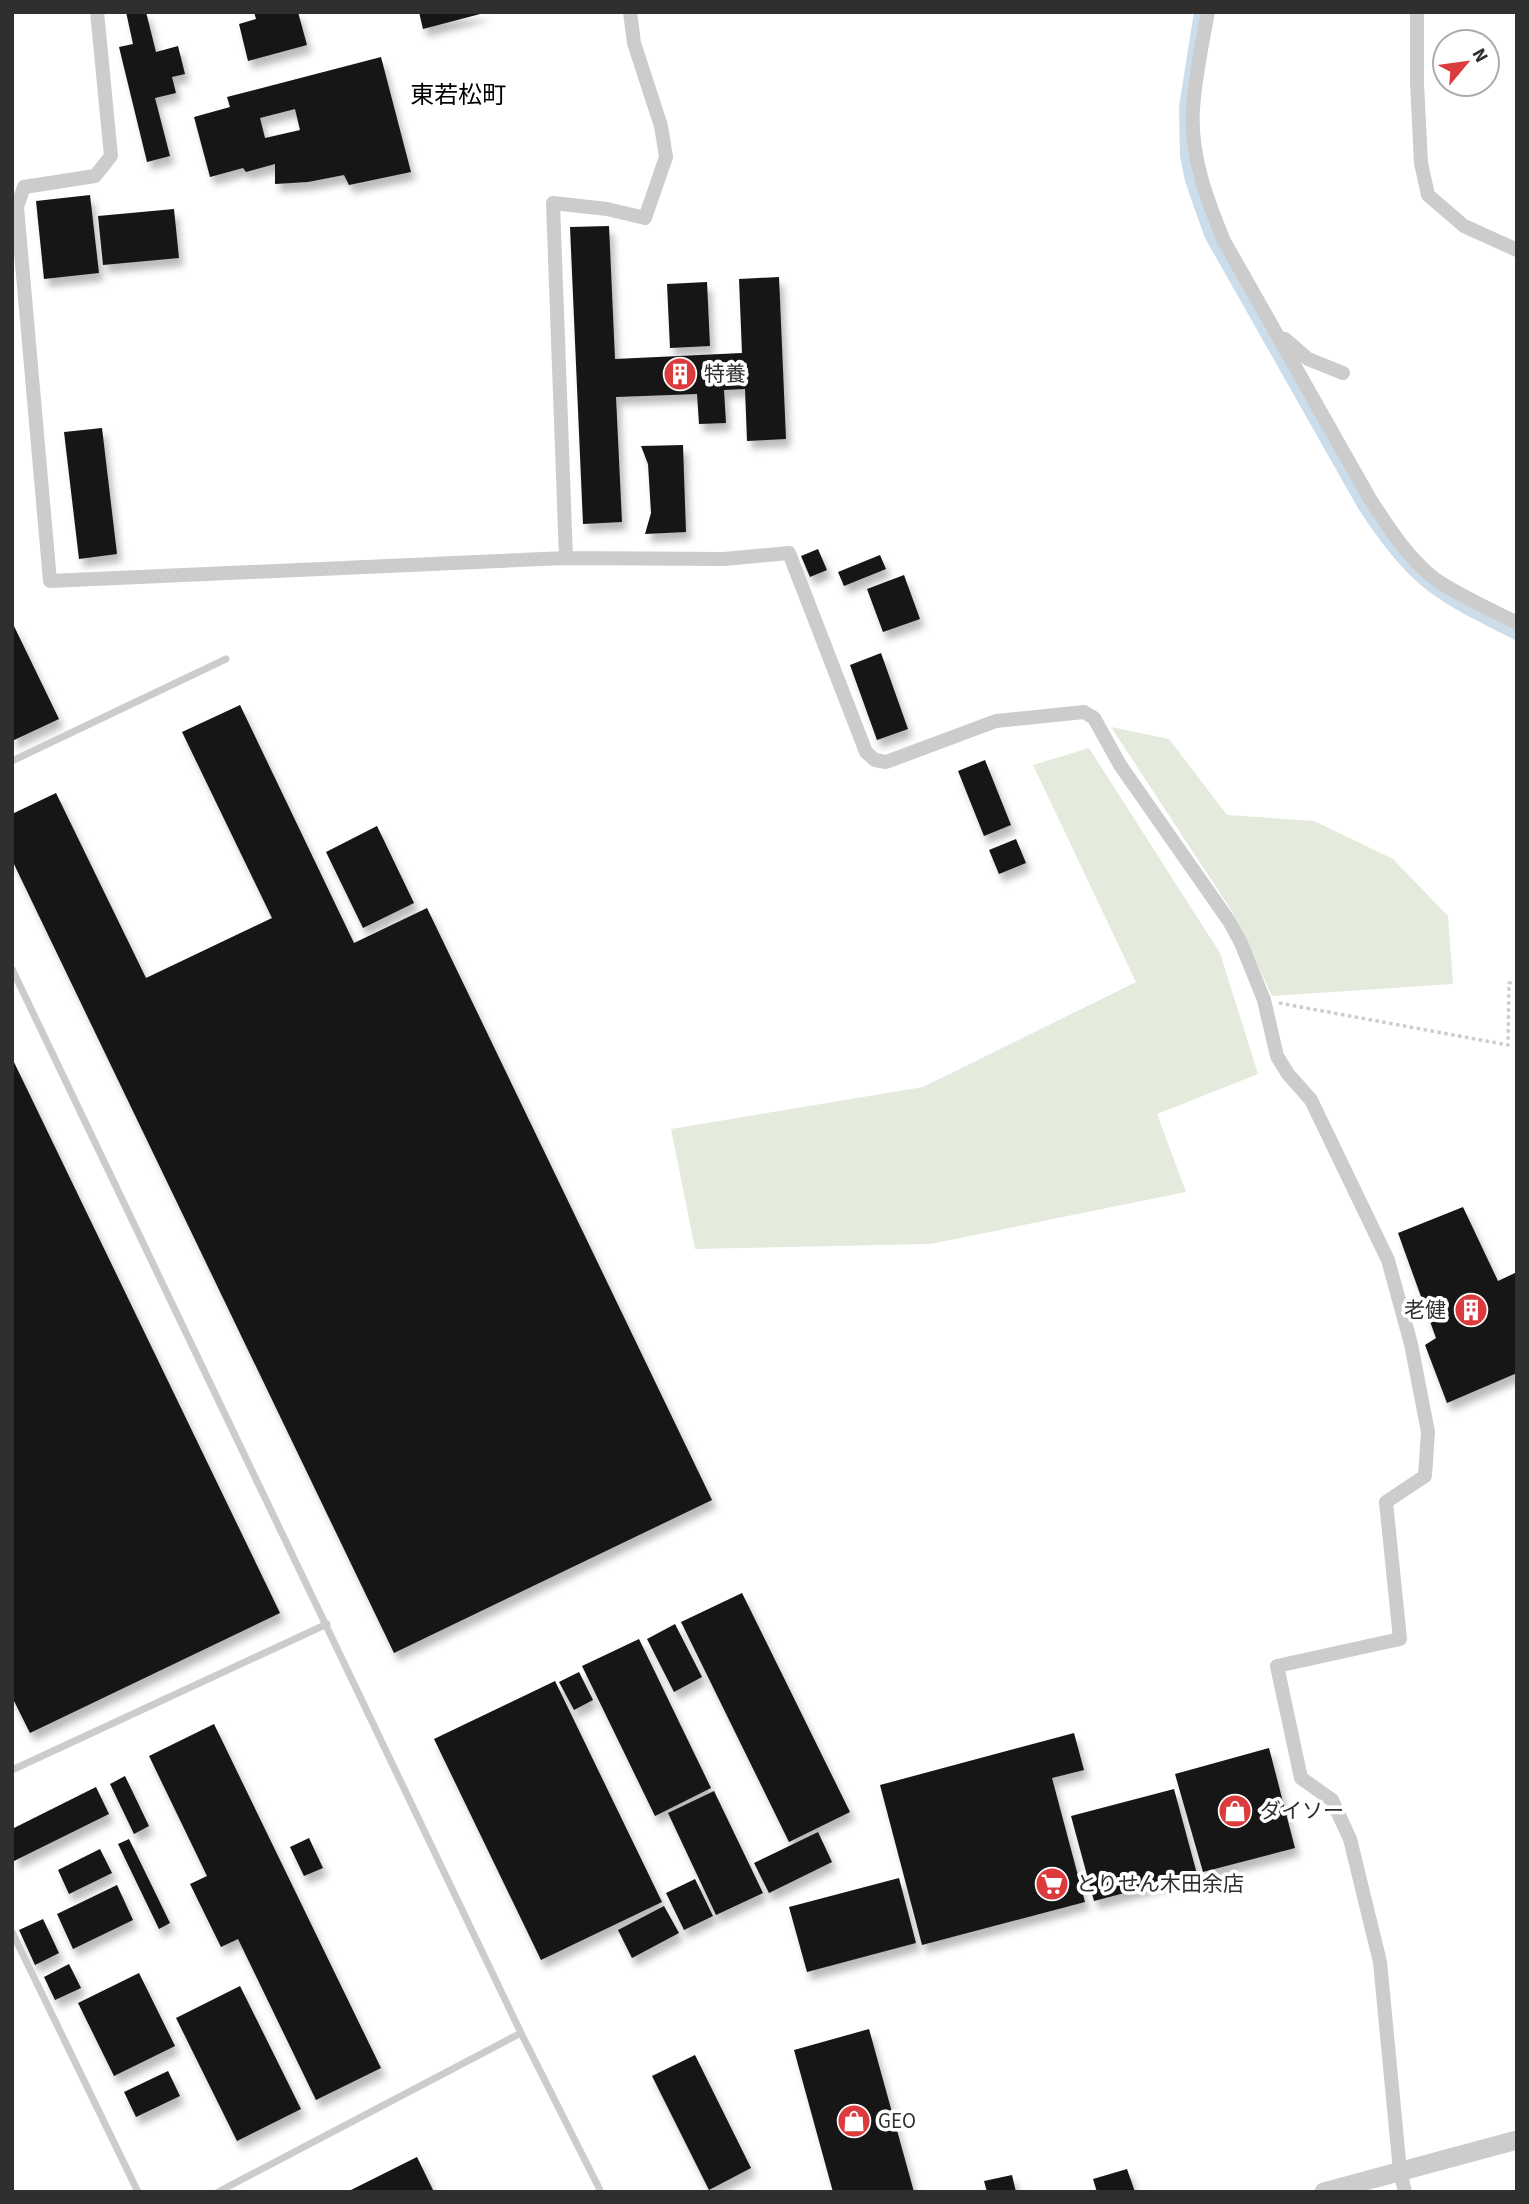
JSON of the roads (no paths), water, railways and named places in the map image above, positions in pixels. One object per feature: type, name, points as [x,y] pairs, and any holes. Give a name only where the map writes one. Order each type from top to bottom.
[{"type":"street","points":[[97,12],[111,156],[96,176],[24,187],[17,207],[50,581],[566,558],[724,559],[789,553],[866,752],[875,760],[886,762],[996,721],[1084,712],[1094,718],[1119,765],[1229,920],[1264,1000],[1277,1056],[1288,1074],[1311,1100],[1388,1260],[1411,1344],[1428,1432],[1425,1476],[1386,1502],[1400,1639],[1277,1666],[1301,1778],[1332,1800],[1350,1839],[1380,1962],[1400,2171],[1405,2192]]},
{"type":"street","points":[[566,558],[553,203],[607,209],[645,218],[666,157],[661,126],[634,43],[630,12]]},
{"type":"street","points":[[1208,12],[1193,111],[1198,165],[1209,205],[1224,241],[1396,540],[1437,580],[1517,623]]},
{"type":"street","points":[[1417,12],[1421,163],[1428,195],[1464,226],[1517,250]]},
{"type":"street","points":[[1276,331],[1308,359],[1343,373]]},
{"type":"street","points":[[1324,2192],[1517,2140]]},
{"type":"lane","points":[[12,761],[226,659]]},
{"type":"lane","points":[[12,970],[521,2033],[601,2192]]},
{"type":"lane","points":[[12,1770],[327,1624]]},
{"type":"lane","points":[[12,1932],[138,2192]]},
{"type":"lane","points":[[218,2192],[521,2033]]},
{"type":"water","points":[[1194,12],[1204,12],[1195,179],[1391,540],[1517,629],[1517,641],[1437,598],[1414,579],[1385,546],[1359,510],[1205,238],[1185,181],[1180,156],[1179,107]]},
{"type":"place","name":"特養","points":[[680,374]]},
{"type":"place","name":"老健","points":[[1471,1310]]},
{"type":"place","name":"ダイソー","points":[[1235,1811]]},
{"type":"place","name":"とりせん木田余店","points":[[1052,1884]]},
{"type":"place","name":"GEO","points":[[854,2121]]},
{"type":"district","name":"東若松町","points":[[458,95]]}]
